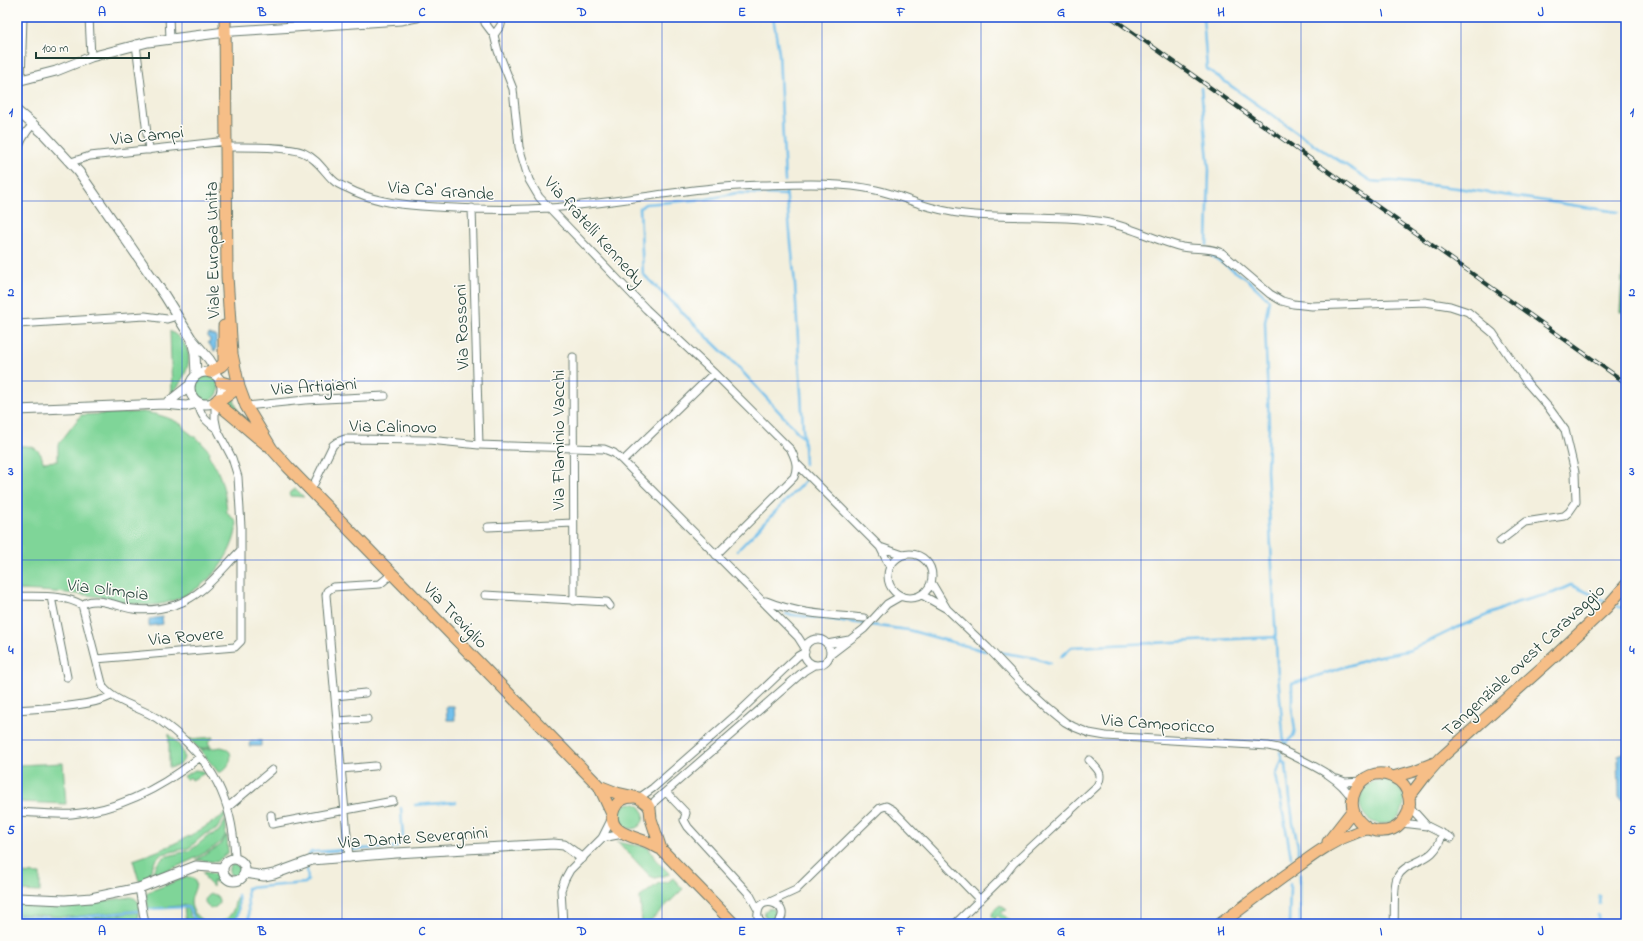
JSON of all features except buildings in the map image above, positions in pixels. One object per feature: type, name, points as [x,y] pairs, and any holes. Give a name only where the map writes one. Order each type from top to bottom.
[{"type":"main road","name":"Viale Europa Unita","points":[[225,17],[227,276],[232,354],[239,387],[246,406],[272,449],[288,467]]},
{"type":"main road","points":[[227,276],[222,292],[224,361],[223,365],[215,372],[239,387],[224,398],[217,401],[247,430],[272,449]]},
{"type":"main road","name":"Via Treviglio","points":[[288,467],[599,786]]},
{"type":"main road","name":"Tangenziale ovest Caravaggio","points":[[1401,823],[1407,814],[1409,802],[1425,776],[1441,758],[1555,656],[1607,607],[1626,585]]},
{"type":"main road","name":"Tangenziale ovest Caravaggio","points":[[1362,781],[1377,774],[1393,777],[1419,769],[1441,758]]},
{"type":"main road","points":[[1393,777],[1405,787],[1409,802]]},
{"type":"main road","points":[[1325,846],[1352,804],[1355,789],[1362,781]]},
{"type":"main road","points":[[599,786],[617,793],[644,800],[651,814],[661,849]]},
{"type":"main road","points":[[599,786],[616,827],[625,835],[648,842],[661,849],[734,924]]},
{"type":"main road","points":[[612,816],[617,803],[628,797],[636,797]]},
{"type":"main road","points":[[1352,804],[1357,819],[1369,829],[1378,831],[1388,830],[1401,823]]},
{"type":"main road","points":[[625,835],[640,834],[646,831],[651,814]]},
{"type":"main road","points":[[1220,924],[1325,846],[1350,835],[1369,829]]},
{"type":"street","points":[[23,17],[19,81],[56,72],[91,57],[136,44],[170,38],[225,32],[400,20],[417,17]]},
{"type":"street","points":[[89,17],[91,57]]},
{"type":"street","points":[[169,17],[170,38]]},
{"type":"street","name":"Via fratelli Kennedy","points":[[484,17],[494,35],[498,51],[513,89],[519,147],[529,180],[539,197],[646,309],[714,373],[791,450],[797,464],[880,546]]},
{"type":"street","points":[[494,35],[501,25],[502,17]]},
{"type":"street","points":[[136,44],[148,150]]},
{"type":"street","points":[[17,111],[33,124],[71,162],[215,372],[222,392],[217,401],[215,419],[217,429],[232,458],[238,477],[241,550]]},
{"type":"street","points":[[17,154],[18,146],[33,124]]},
{"type":"street","name":"Via Campi","points":[[71,162],[90,156],[227,144]]},
{"type":"street","name":"Via Ca' Grande","points":[[227,144],[291,149],[302,152],[318,162],[335,182],[369,198],[391,203],[472,208],[549,208],[727,186],[819,185],[856,187],[892,194],[930,207],[973,215],[1081,220],[1109,223],[1138,231],[1184,247],[1214,249],[1222,253],[1270,294],[1282,301],[1293,304],[1312,306],[1425,302],[1450,306],[1468,312],[1493,333],[1528,384],[1566,430],[1575,472],[1576,502],[1569,512],[1564,516],[1525,522],[1500,541]]},
{"type":"street","name":"Via Rossoni","points":[[472,208],[479,446]]},
{"type":"street","points":[[17,324],[145,316],[167,319],[177,316]]},
{"type":"street","points":[[166,404],[190,386],[196,375],[195,353],[191,338]]},
{"type":"street","name":"Via Flaminio Vacchi","points":[[573,357],[572,448],[574,601]]},
{"type":"street","points":[[196,375],[205,372],[215,372]]},
{"type":"street","points":[[623,461],[714,373]]},
{"type":"street","points":[[190,386],[192,397],[198,403],[200,414],[208,423],[217,429]]},
{"type":"street","name":"Via Artigiani","points":[[246,406],[305,400],[384,396]]},
{"type":"street","points":[[17,410],[166,404],[186,406],[198,403],[209,405],[217,401]]},
{"type":"street","name":"Via Calinovo","points":[[311,490],[333,445],[345,439],[429,440],[479,446],[572,448],[604,450],[614,453],[798,637],[805,650]]},
{"type":"street","points":[[716,555],[794,477],[797,464]]},
{"type":"street","name":"Via Flaminio Vacchi","points":[[488,526],[573,523]]},
{"type":"street","points":[[880,546],[903,556]]},
{"type":"street","points":[[880,546],[890,567]]},
{"type":"street","name":"Via Olimpia","points":[[17,596],[71,599],[82,605],[92,600],[133,609],[149,610],[174,605],[200,592],[241,550]]},
{"type":"street","name":"Via Rovere","points":[[96,659],[237,646],[242,638],[241,550]]},
{"type":"street","points":[[915,555],[926,561],[932,572],[931,582],[922,595],[912,598],[901,596],[892,589],[888,579],[890,567],[896,559],[903,556],[915,555]]},
{"type":"street","points":[[348,853],[326,592],[333,587],[380,584],[392,574]]},
{"type":"street","name":"Via Camporicco","points":[[931,582],[947,609]]},
{"type":"street","points":[[887,604],[892,589]]},
{"type":"street","points":[[485,595],[607,602],[610,606]]},
{"type":"street","name":"Via Camporicco","points":[[922,595],[947,609],[988,648],[1026,688],[1064,722],[1074,727],[1089,733],[1106,736],[1278,748],[1335,779],[1345,782],[1362,781]]},
{"type":"street","points":[[651,814],[655,801],[743,724],[804,671],[814,665],[825,663],[830,655],[851,640],[887,604],[901,596]]},
{"type":"street","points":[[51,597],[67,677]]},
{"type":"street","points":[[762,600],[781,608],[800,612],[864,618]]},
{"type":"street","points":[[82,605],[96,659],[100,682],[103,687],[111,696],[158,719],[188,744],[213,772],[228,807],[235,859]]},
{"type":"street","points":[[798,637],[820,640],[828,644],[851,640]]},
{"type":"street","points":[[636,797],[653,788],[734,716],[805,650],[809,642],[813,640]]},
{"type":"street","points":[[828,644],[830,648],[830,655]]},
{"type":"street","points":[[805,650],[808,661],[814,665]]},
{"type":"street","points":[[335,696],[365,692]]},
{"type":"street","points":[[17,710],[85,703],[111,696]]},
{"type":"street","points":[[734,716],[743,724]]},
{"type":"street","points":[[337,721],[367,719]]},
{"type":"street","points":[[17,812],[71,814],[103,808],[127,800],[154,788],[200,757]]},
{"type":"street","points":[[955,924],[1003,877],[1013,864],[1097,786],[1100,780],[1100,774],[1089,760]]},
{"type":"street","points":[[342,769],[375,766]]},
{"type":"street","points":[[228,807],[272,770]]},
{"type":"street","name":"Via Camporicco","points":[[1335,779],[1348,791],[1352,804]]},
{"type":"street","points":[[666,792],[686,813],[684,820],[688,827],[750,895],[758,910],[758,917],[763,924]]},
{"type":"street","points":[[270,815],[272,824],[345,809],[393,802]]},
{"type":"street","points":[[1409,802],[1427,826]]},
{"type":"street","points":[[758,910],[768,903],[796,890],[880,808],[886,806],[893,810],[980,900]]},
{"type":"street","points":[[563,924],[561,890],[565,879],[570,870],[602,838],[612,816]]},
{"type":"street","points":[[1401,823],[1427,826],[1451,838]]},
{"type":"street","points":[[1394,924],[1395,886],[1399,875],[1405,869],[1433,852],[1440,842],[1442,834]]},
{"type":"street","points":[[602,838],[625,835]]},
{"type":"street","name":"Via Dante Severgnini","points":[[246,873],[264,876],[274,874],[312,860],[348,853],[404,853],[560,844],[567,847],[582,858]]},
{"type":"street","points":[[235,859],[244,863],[246,873],[241,880],[234,882],[227,879],[223,872],[223,868],[228,860],[235,859]]},
{"type":"street","points":[[17,898],[65,900],[91,898],[139,888],[196,866],[223,868]]},
{"type":"street","points":[[139,888],[145,924]]},
{"type":"street","points":[[777,924],[782,914],[787,894]]},
{"type":"street","points":[[750,895],[768,903],[776,904],[786,924]]},
{"type":"green space","points":[[1626,219],[1626,312],[1620,312],[1625,220]]},
{"type":"green space","points":[[170,331],[185,345],[189,361],[183,377],[172,394]]},
{"type":"green space","points":[[206,375],[215,379],[219,388],[215,397],[206,401],[197,397],[193,388],[197,379]]},
{"type":"green space","points":[[233,397],[239,414],[226,405]]},
{"type":"green space","points":[[143,412],[164,417],[184,426],[183,428],[200,441],[210,452],[209,456],[217,469],[222,483],[227,513],[237,522],[231,547],[218,569],[203,584],[185,596],[154,605],[133,604],[81,594],[17,590],[17,446],[34,448],[40,453],[43,462],[58,461],[58,445],[81,415]]},
{"type":"green space","points":[[295,489],[304,497],[290,496],[290,493]]},
{"type":"green space","points":[[169,734],[181,748],[184,758],[177,766],[169,768]]},
{"type":"green space","points":[[214,737],[208,742],[211,747],[199,749],[189,739]]},
{"type":"green space","points":[[221,747],[230,752],[231,759],[227,767],[219,773],[200,750]]},
{"type":"green space","points":[[63,763],[66,804],[17,802],[17,765]]},
{"type":"green space","points":[[195,770],[205,773],[192,780],[190,777],[187,780],[184,776]]},
{"type":"green space","points":[[1378,780],[1386,780],[1398,786],[1404,798],[1404,806],[1398,818],[1386,824],[1378,824],[1366,818],[1360,806],[1360,798],[1366,786]]},
{"type":"green space","points":[[631,803],[640,807],[644,816],[640,825],[631,829],[622,825],[618,816],[622,807]]},
{"type":"green space","points":[[225,814],[226,816],[216,830],[205,834],[189,848],[162,854],[155,861],[147,879],[139,881],[133,860],[158,851],[181,840]]},
{"type":"green space","points":[[226,820],[225,836],[219,843],[189,861],[149,878],[158,863],[164,857],[191,850],[207,837],[218,832]]},
{"type":"green space","points":[[227,835],[228,852],[217,862],[196,860],[219,846]]},
{"type":"green space","points":[[617,841],[625,844],[649,848],[655,859],[670,874],[655,878],[650,876]]},
{"type":"green space","points":[[233,864],[237,865],[240,869],[240,872],[236,876],[231,875],[229,872],[229,867]]},
{"type":"green space","points":[[203,872],[217,874],[223,884],[213,881],[213,887],[207,881]]},
{"type":"green space","points":[[17,873],[40,874],[40,892],[17,891]]},
{"type":"green space","points":[[187,877],[192,878],[196,883],[191,902],[195,914],[199,918],[210,923],[221,922],[232,912],[237,897],[238,913],[236,917],[226,923],[208,925],[197,919],[188,905],[148,909],[146,895],[148,892]]},
{"type":"green space","points":[[673,878],[683,889],[647,924],[642,924],[640,897],[659,883],[668,882]]},
{"type":"green space","points":[[209,894],[215,894],[219,898],[219,904],[215,908],[209,908],[205,904],[205,898]]},
{"type":"green space","points":[[130,897],[136,899],[138,902],[140,908],[138,910],[71,917],[17,914],[17,904],[77,905]]},
{"type":"green space","points":[[1000,905],[1007,910],[1001,912],[1013,924],[1006,924],[997,915],[995,920],[992,916],[993,911]]},
{"type":"green space","points":[[184,908],[188,909],[190,916],[198,924],[186,924]]},
{"type":"green space","points":[[768,909],[772,909],[774,910],[774,918],[768,919],[765,916],[765,912]]},
{"type":"green space","points":[[138,912],[139,921],[113,924],[17,924],[17,918],[71,921]]},
{"type":"water","points":[[209,334],[216,336],[216,350],[214,351],[208,342],[210,342],[210,339],[207,337]]},
{"type":"water","points":[[162,617],[163,624],[149,626],[149,619]]},
{"type":"water","points":[[446,706],[454,706],[455,720],[447,720]]},
{"type":"water","points":[[261,740],[261,746],[249,746],[250,741]]},
{"type":"water","points":[[1626,752],[1626,801],[1621,800],[1619,797],[1618,755]]},
{"type":"waterway","points":[[773,17],[779,53],[785,181]]},
{"type":"waterway","points":[[1203,17],[1207,69],[1322,150],[1371,181],[1391,181],[1457,188],[1618,212]]},
{"type":"waterway","points":[[1201,88],[1209,170],[1207,245]]},
{"type":"waterway","points":[[786,189],[795,285],[805,464]]},
{"type":"waterway","points":[[786,195],[737,193],[707,199],[645,204],[640,208],[643,274],[740,369],[804,439]]},
{"type":"waterway","points":[[1209,254],[1248,280],[1269,300],[1265,322],[1269,427],[1267,470],[1277,662],[1284,745]]},
{"type":"waterway","points":[[737,551],[806,480]]},
{"type":"waterway","points":[[1284,745],[1293,736],[1295,730],[1292,708],[1292,684],[1375,657],[1411,650],[1454,629],[1518,602],[1553,593],[1571,585],[1604,600]]},
{"type":"waterway","points":[[1617,606],[1621,608],[1626,603]]},
{"type":"waterway","points":[[786,614],[866,624]]},
{"type":"waterway","points":[[871,625],[908,630],[985,651]]},
{"type":"waterway","points":[[1061,657],[1072,647],[1275,637]]},
{"type":"waterway","points":[[998,652],[1035,658],[1050,663]]},
{"type":"waterway","points":[[1280,752],[1282,760],[1276,775],[1291,857]]},
{"type":"waterway","points":[[1282,760],[1286,765],[1293,823],[1298,846],[1298,856]]},
{"type":"waterway","points":[[415,805],[456,802]]},
{"type":"waterway","points":[[309,855],[311,852],[396,847],[403,839],[401,808]]},
{"type":"waterway","points":[[249,924],[247,888],[305,883],[308,880],[307,869]]},
{"type":"waterway","points":[[1300,874],[1300,924]]},
{"type":"waterway","points":[[1289,924],[1290,884]]},
{"type":"waterway","points":[[227,924],[232,922],[237,916],[239,909],[238,895]]},
{"type":"waterway","points":[[1599,904],[1600,896]]},
{"type":"waterway","points":[[148,909],[188,907],[194,918],[201,924]]},
{"type":"waterway","points":[[17,916],[64,919],[138,911]]},
{"type":"waterway","points":[[1598,915],[1598,920],[1614,924]]},
{"type":"railway","points":[[1111,17],[1626,383]]}]
